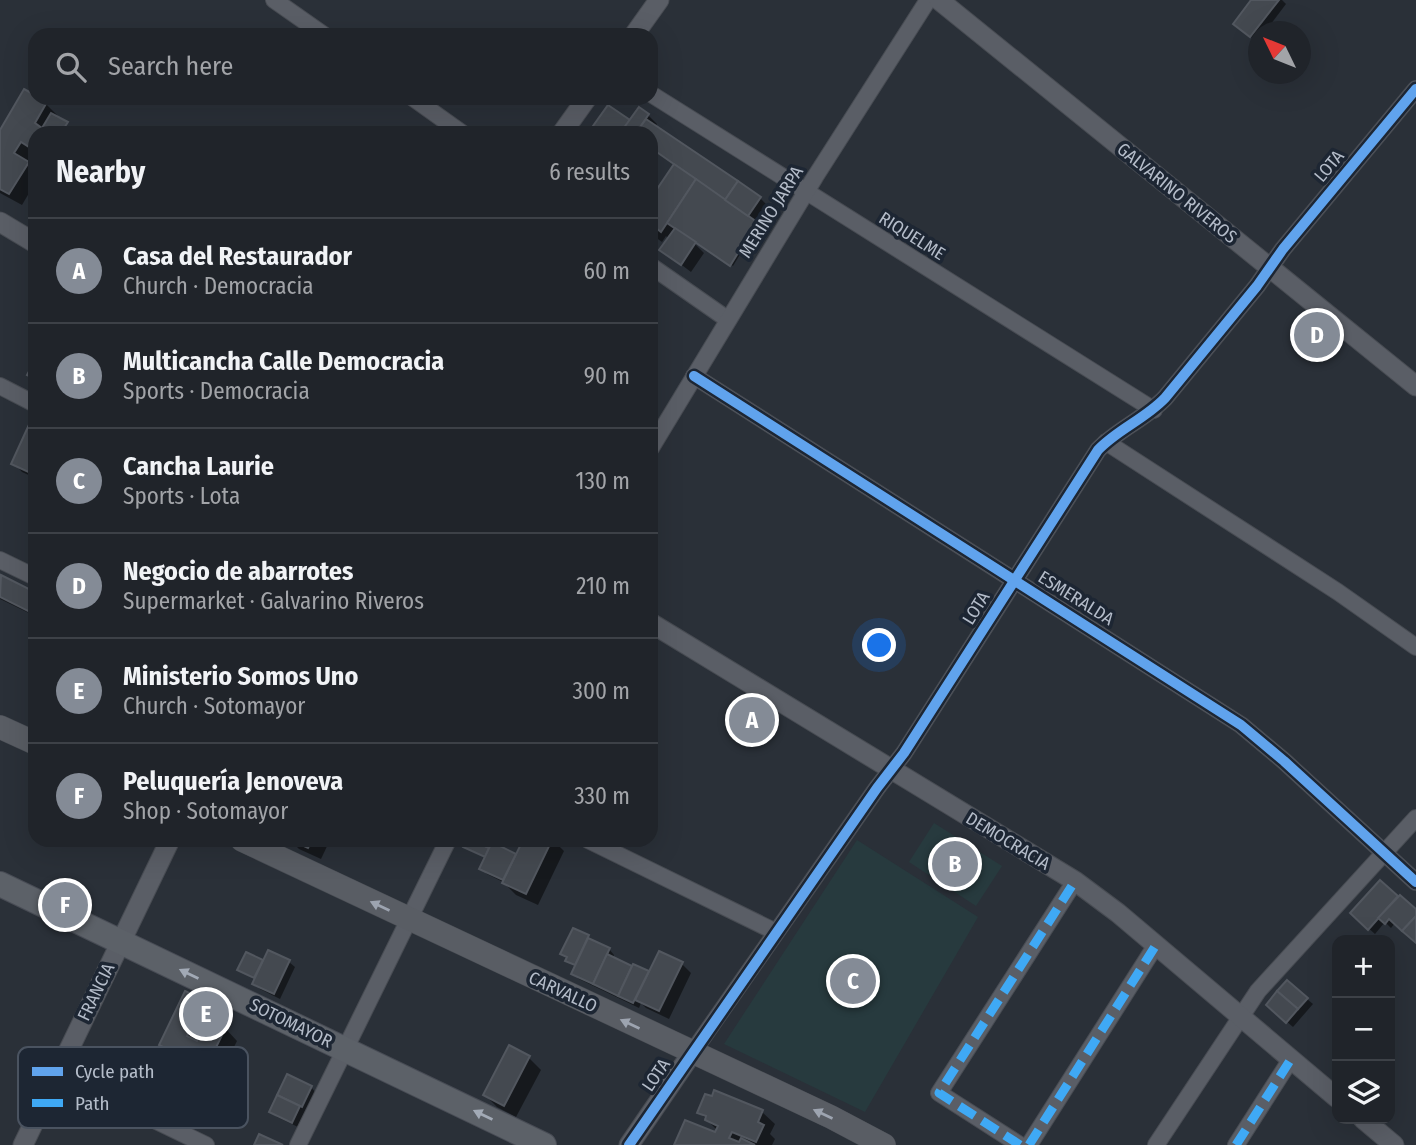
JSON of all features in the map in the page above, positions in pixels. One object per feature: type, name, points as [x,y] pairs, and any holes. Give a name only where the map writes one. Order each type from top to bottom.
[{"type":"main road","points":[[0,727],[28,740]]},
{"type":"main road","name":"CARVALLO","points":[[257,847],[884,1145]]},
{"type":"main road","name":"SOTOMAYOR","points":[[0,884],[544,1145]]},
{"type":"street","points":[[274,0],[314,28]]},
{"type":"street","name":"MERINO JARPA","points":[[658,436],[727,319],[928,0]]},
{"type":"street","name":"GALVARINO RIVEROS","points":[[939,0],[1416,386]]},
{"type":"street","points":[[638,28],[654,2]]},
{"type":"street","name":"LOTA","points":[[629,1145],[904,752],[1098,450],[1154,410],[1416,89]]},
{"type":"street","name":"RIQUELME","points":[[658,98],[1154,410]]},
{"type":"street","points":[[423,105],[452,126]]},
{"type":"street","points":[[567,126],[582,105]]},
{"type":"street","points":[[0,222],[28,239]]},
{"type":"street","points":[[658,271],[727,319]]},
{"type":"street","name":"ESMERALDA","points":[[694,376],[1241,725],[1416,882]]},
{"type":"street","points":[[0,386],[28,400]]},
{"type":"street","points":[[1106,442],[1329,586],[1416,647]]},
{"type":"street","points":[[0,560],[28,574]]},
{"type":"street","name":"DEMOCRACIA","points":[[658,626],[1075,881],[1156,945],[1332,1094]]},
{"type":"street","points":[[1157,1145],[1258,991],[1416,818]]},
{"type":"street","name":"FRANCIA","points":[[70,1047],[167,847]]},
{"type":"street","points":[[298,1145],[445,847]]},
{"type":"street","points":[[602,847],[776,932]]},
{"type":"street","points":[[1020,1145],[939,1093],[1075,881]]},
{"type":"street","points":[[1029,1145],[1156,945]]},
{"type":"street","points":[[1236,1145],[1291,1059]]},
{"type":"street","points":[[1369,1124],[1394,1145]]},
{"type":"street","name":"FRANCIA","points":[[23,1145],[31,1128]]},
{"type":"street","points":[[171,1128],[206,1145]]},
{"type":"green space","points":[[934,823],[1002,866],[976,906],[909,862]]},
{"type":"green space","points":[[857,840],[978,917],[865,1112],[724,1044]]},
{"type":"building","points":[[1251,0],[1279,0],[1263,21],[1248,21],[1248,35],[1233,24]]},
{"type":"building","points":[[24,89],[28,91],[28,105],[45,105],[35,123],[39,126],[28,126],[28,146],[21,142],[14,153],[28,164],[9,194],[0,189],[0,130]]},
{"type":"building","points":[[608,105],[630,120],[626,126],[593,126]]},
{"type":"building","points":[[639,107],[649,114],[641,126],[625,126]]},
{"type":"building","points":[[51,113],[68,122],[65,126],[43,126]]},
{"type":"building","points":[[646,119],[656,126],[641,126]]},
{"type":"building","points":[[658,127],[738,181],[725,200],[658,153]]},
{"type":"building","points":[[674,164],[696,179],[661,232],[658,230],[658,188]]},
{"type":"building","points":[[696,179],[757,222],[730,266],[667,223]]},
{"type":"building","points":[[738,181],[761,197],[748,216],[725,200]]},
{"type":"building","points":[[675,228],[696,242],[681,265],[659,250]]},
{"type":"building","points":[[28,427],[28,472],[11,464]]},
{"type":"building","points":[[1,575],[28,588],[28,611],[0,597]]},
{"type":"building","points":[[463,847],[487,847],[489,848],[485,857]]},
{"type":"building","points":[[490,847],[502,847],[516,854],[503,880],[479,869]]},
{"type":"building","points":[[520,847],[549,847],[526,894],[502,883]]},
{"type":"building","points":[[1380,880],[1398,896],[1368,930],[1350,913]]},
{"type":"building","points":[[1400,895],[1416,909],[1416,916],[1402,931],[1389,919],[1385,924],[1378,918]]},
{"type":"building","points":[[1416,916],[1416,943],[1402,931]]},
{"type":"building","points":[[573,928],[589,935],[575,965],[565,961],[567,957],[560,954]]},
{"type":"building","points":[[588,938],[610,948],[593,984],[571,974]]},
{"type":"building","points":[[268,950],[290,960],[274,994],[252,984]]},
{"type":"building","points":[[659,951],[683,962],[659,1011],[635,1000]]},
{"type":"building","points":[[246,952],[263,960],[254,978],[237,970]]},
{"type":"building","points":[[607,954],[632,966],[618,996],[593,984]]},
{"type":"building","points":[[633,964],[649,971],[633,1003],[618,996]]},
{"type":"building","points":[[1287,980],[1308,998],[1298,1009],[1277,991]]},
{"type":"building","points":[[185,991],[204,1000],[187,1036],[197,1041],[207,1018],[226,1027],[216,1047],[159,1045]]},
{"type":"building","points":[[1277,991],[1298,1009],[1286,1023],[1266,1005]]},
{"type":"building","points":[[509,1045],[530,1056],[504,1106],[483,1095]]},
{"type":"building","points":[[287,1074],[312,1086],[302,1107],[277,1095]]},
{"type":"building","points":[[714,1090],[763,1110],[758,1122],[764,1125],[756,1142],[732,1132],[729,1138],[739,1142],[741,1138],[755,1145],[674,1145],[685,1120],[715,1132],[718,1126],[705,1120],[706,1116],[697,1113],[705,1094],[712,1096]]},
{"type":"building","points":[[277,1095],[300,1106],[292,1123],[269,1112]]},
{"type":"building","points":[[259,1134],[283,1145],[254,1145]]},
{"type":"marked path","points":[[1020,1145],[939,1093],[1075,881]]},
{"type":"marked path","points":[[1029,1145],[1156,945]]},
{"type":"marked path","points":[[1236,1145],[1291,1059]]},
{"type":"cycle path","points":[[629,1145],[904,753],[1098,450],[1165,398],[1257,286],[1283,249],[1416,89]]},
{"type":"cycle path","points":[[694,376],[1241,725],[1416,882]]},
{"type":"place","name":"Negocio de abarrotes","points":[[1317,335]]},
{"type":"place","name":"Casa del Restaurador","points":[[752,720]]},
{"type":"place","name":"Multicancha Calle Democracia","points":[[955,864]]},
{"type":"place","name":"Peluquería Jenoveva","points":[[65,905]]},
{"type":"place","name":"Cancha Laurie","points":[[853,981]]},
{"type":"place","name":"Ministerio Somos Uno","points":[[206,1014]]}]
